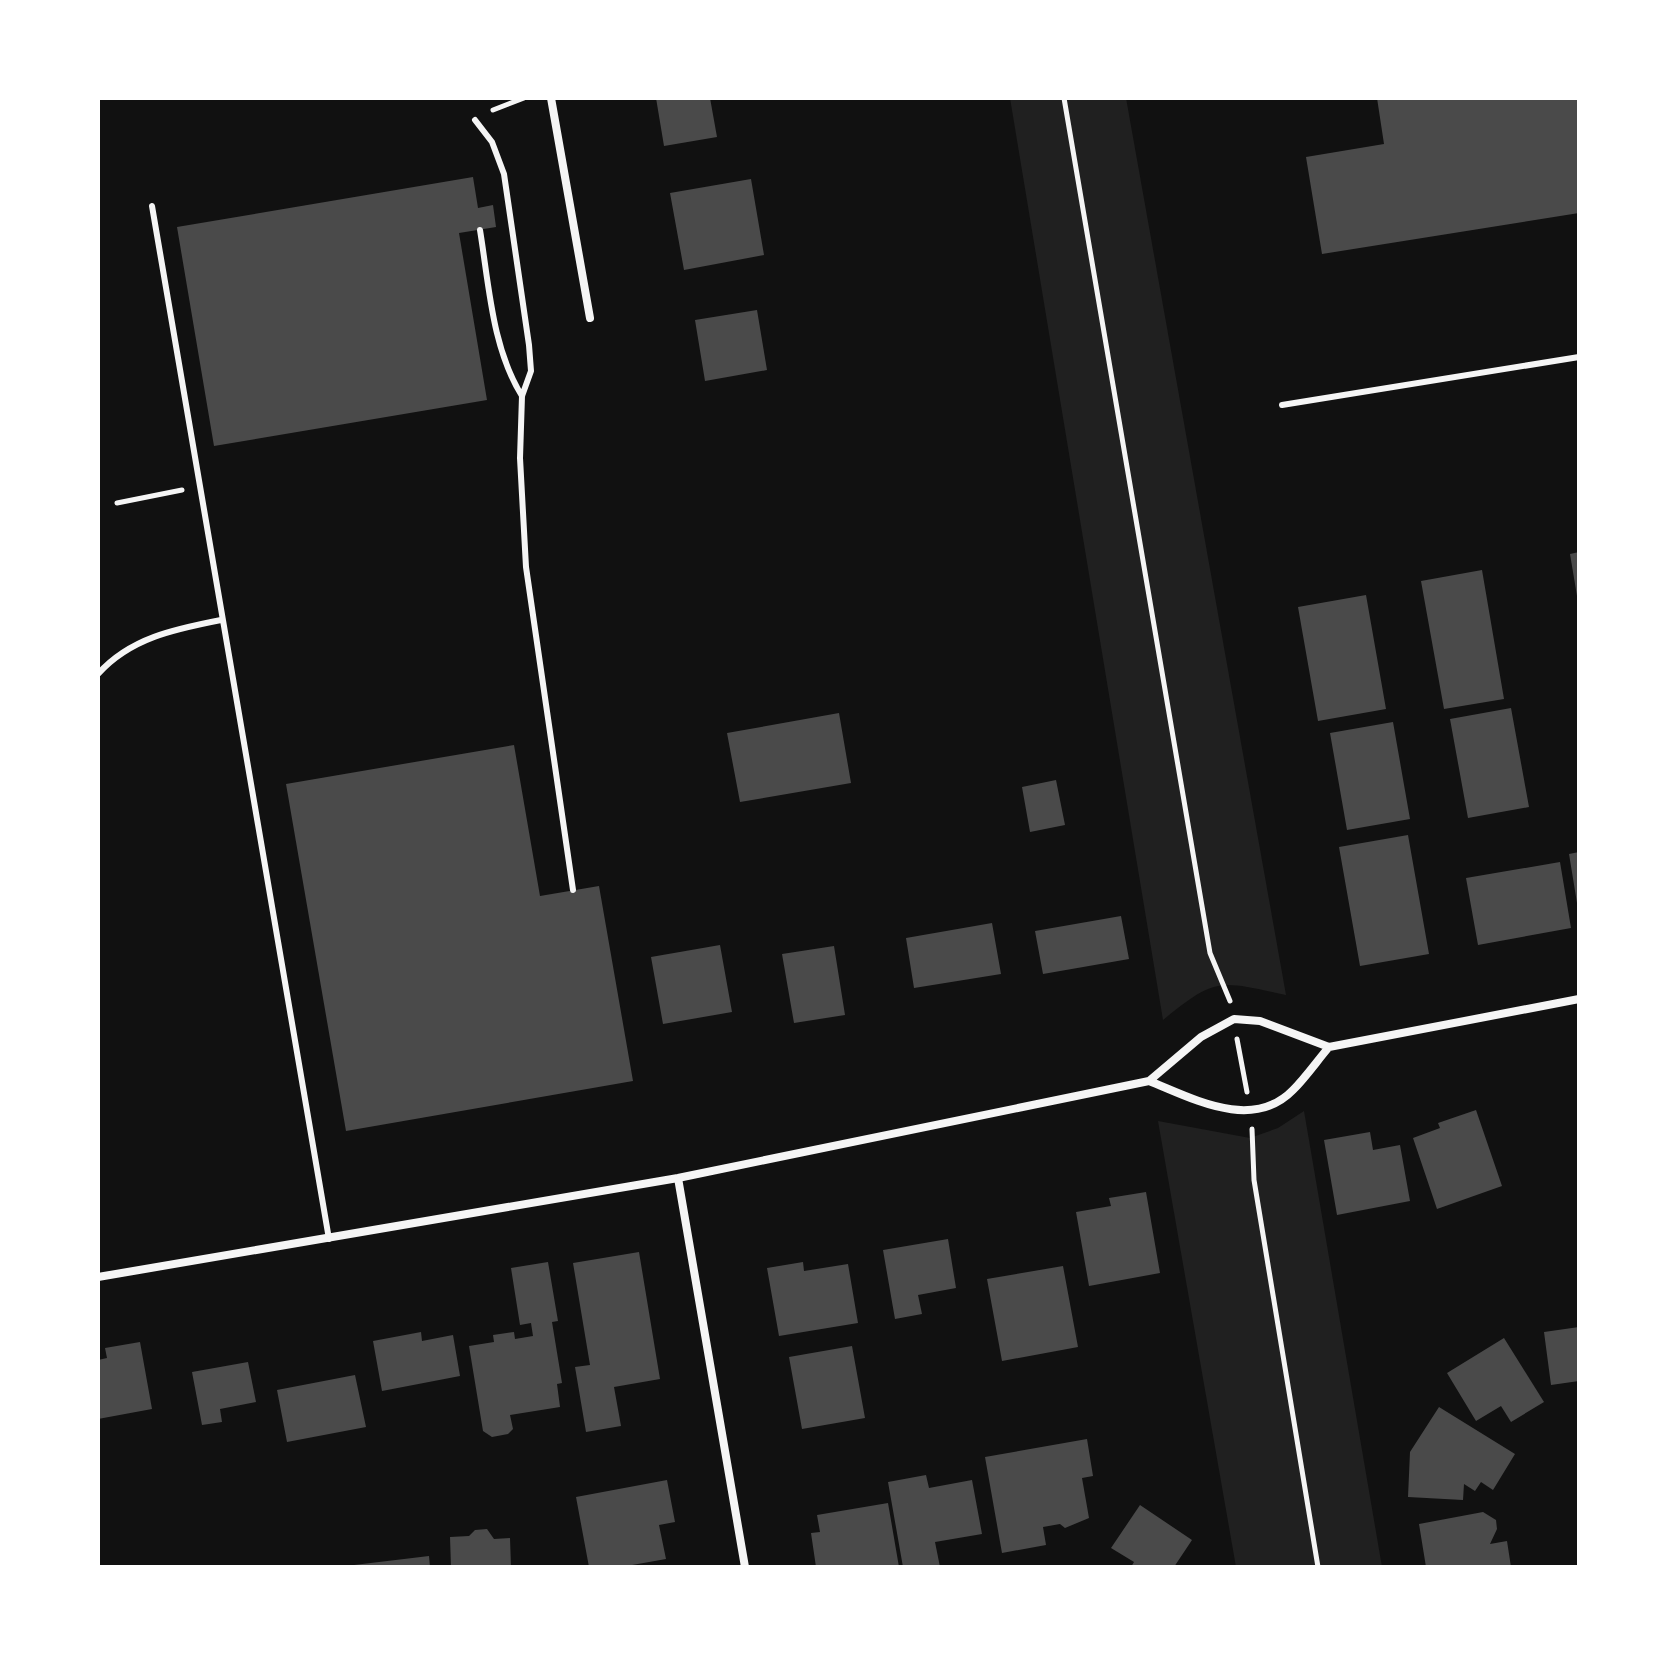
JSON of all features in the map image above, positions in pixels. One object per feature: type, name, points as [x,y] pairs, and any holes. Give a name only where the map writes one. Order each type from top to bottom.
[{"type":"street","points":[[551,98],[590,318]]},
{"type":"street","points":[[98,1277],[678,1178],[1149,1081],[1201,1037],[1234,1019],[1260,1021],[1329,1047],[1579,999]]},
{"type":"street","points":[[1149,1081],[1227,1111],[1271,1105],[1292,1092],[1329,1047]]},
{"type":"street","points":[[678,1178],[745,1567]]},
{"type":"lane","points":[[475,120],[492,142],[504,174],[529,345],[531,371],[522,396],[520,458],[526,567],[573,890]]},
{"type":"lane","points":[[152,206],[329,1239]]},
{"type":"lane","points":[[480,230],[500,347],[511,378],[522,396]]},
{"type":"lane","points":[[1282,405],[1579,357]]},
{"type":"lane","points":[[98,674],[113,658],[157,634],[221,620]]},
{"type":"path","points":[[475,120],[524,98]]},
{"type":"path","points":[[1064,98],[1210,953],[1230,999]]},
{"type":"path","points":[[117,503],[198,487]]},
{"type":"path","points":[[1239,1048],[1245,1079]]},
{"type":"path","points":[[1252,1126],[1254,1180],[1318,1567]]},
{"type":"shaded area","points":[[1010,98],[1126,98],[1286,995],[1232,985],[1220,986],[1196,996],[1163,1020]]},
{"type":"shaded area","points":[[1304,1111],[1382,1567],[1236,1567],[1158,1121],[1250,1138],[1278,1128]]},
{"type":"building","points":[[656,98],[710,98],[717,137],[664,146]]},
{"type":"building","points":[[1377,98],[1579,98],[1579,213],[1322,254],[1306,157],[1384,144]]},
{"type":"building","points":[[473,177],[478,208],[493,205],[496,227],[459,233],[487,400],[214,446],[177,227]]},
{"type":"building","points":[[751,179],[764,255],[684,270],[670,193]]},
{"type":"building","points":[[757,310],[767,370],[705,381],[695,320]]},
{"type":"building","points":[[1579,552],[1579,596],[1577,596],[1570,554]]},
{"type":"building","points":[[1482,570],[1504,699],[1444,709],[1421,581]]},
{"type":"building","points":[[1366,595],[1386,709],[1318,721],[1298,607]]},
{"type":"building","points":[[1511,708],[1529,807],[1468,818],[1450,719]]},
{"type":"building","points":[[839,713],[851,783],[740,802],[727,733]]},
{"type":"building","points":[[1393,722],[1410,819],[1347,830],[1330,733]]},
{"type":"building","points":[[514,745],[540,896],[599,886],[633,1081],[346,1131],[286,784]]},
{"type":"building","points":[[1056,780],[1065,825],[1030,832],[1022,787]]},
{"type":"building","points":[[1408,835],[1429,954],[1360,966],[1339,847]]},
{"type":"building","points":[[1579,852],[1579,903],[1577,903],[1569,854]]},
{"type":"building","points":[[1560,862],[1571,928],[1478,945],[1466,878]]},
{"type":"building","points":[[1121,916],[1129,959],[1043,974],[1035,931]]},
{"type":"building","points":[[992,923],[1001,974],[914,988],[906,938]]},
{"type":"building","points":[[720,945],[732,1012],[663,1024],[651,957]]},
{"type":"building","points":[[834,946],[845,1015],[794,1023],[782,954]]},
{"type":"building","points":[[1476,1110],[1502,1186],[1437,1209],[1413,1138],[1440,1128],[1438,1123]]},
{"type":"building","points":[[1370,1132],[1373,1150],[1400,1145],[1410,1201],[1337,1215],[1324,1140]]},
{"type":"building","points":[[1146,1192],[1160,1273],[1089,1286],[1076,1212],[1111,1206],[1109,1198]]},
{"type":"building","points":[[948,1239],[956,1288],[918,1295],[922,1314],[895,1319],[883,1250]]},
{"type":"building","points":[[639,1252],[660,1379],[614,1387],[621,1426],[586,1432],[575,1367],[590,1365],[573,1263]]},
{"type":"building","points":[[548,1262],[558,1321],[552,1322],[562,1383],[557,1384],[560,1407],[510,1415],[513,1429],[508,1434],[492,1437],[483,1431],[469,1346],[494,1342],[493,1335],[514,1332],[515,1339],[533,1336],[531,1323],[520,1325],[511,1268]]},
{"type":"building","points":[[803,1262],[804,1271],[848,1264],[858,1323],[779,1336],[767,1268]]},
{"type":"building","points":[[1063,1266],[1078,1347],[1002,1361],[987,1279]]},
{"type":"building","points":[[1579,1327],[1579,1381],[1551,1385],[1544,1332]]},
{"type":"building","points":[[421,1332],[422,1341],[453,1335],[460,1376],[382,1391],[373,1341]]},
{"type":"building","points":[[1504,1338],[1544,1402],[1511,1422],[1501,1406],[1476,1421],[1447,1373]]},
{"type":"building","points":[[140,1342],[152,1409],[98,1419],[98,1360],[107,1358],[105,1348]]},
{"type":"building","points":[[852,1346],[865,1418],[802,1429],[789,1357]]},
{"type":"building","points":[[248,1362],[256,1402],[220,1409],[222,1422],[202,1425],[192,1372]]},
{"type":"building","points":[[355,1375],[366,1427],[287,1442],[277,1390]]},
{"type":"building","points":[[1439,1407],[1515,1454],[1493,1490],[1481,1482],[1475,1491],[1464,1484],[1463,1500],[1408,1497],[1410,1452]]},
{"type":"building","points":[[1087,1439],[1093,1476],[1082,1478],[1089,1518],[1065,1528],[1060,1524],[1043,1527],[1046,1545],[1002,1553],[985,1457]]},
{"type":"building","points":[[926,1475],[929,1488],[972,1480],[982,1534],[935,1542],[940,1567],[903,1567],[888,1482]]},
{"type":"building","points":[[667,1480],[675,1522],[659,1525],[666,1559],[621,1567],[589,1567],[576,1497]]},
{"type":"building","points":[[888,1503],[899,1567],[816,1567],[811,1533],[820,1532],[817,1515]]},
{"type":"building","points":[[1140,1505],[1192,1540],[1174,1567],[1131,1567],[1134,1562],[1111,1548]]},
{"type":"building","points":[[1483,1512],[1496,1520],[1497,1529],[1490,1544],[1507,1541],[1511,1567],[1426,1567],[1419,1524]]},
{"type":"building","points":[[487,1529],[494,1539],[510,1538],[511,1567],[451,1567],[450,1537],[469,1536],[475,1530]]},
{"type":"building","points":[[429,1556],[430,1567],[354,1567],[354,1565]]}]
